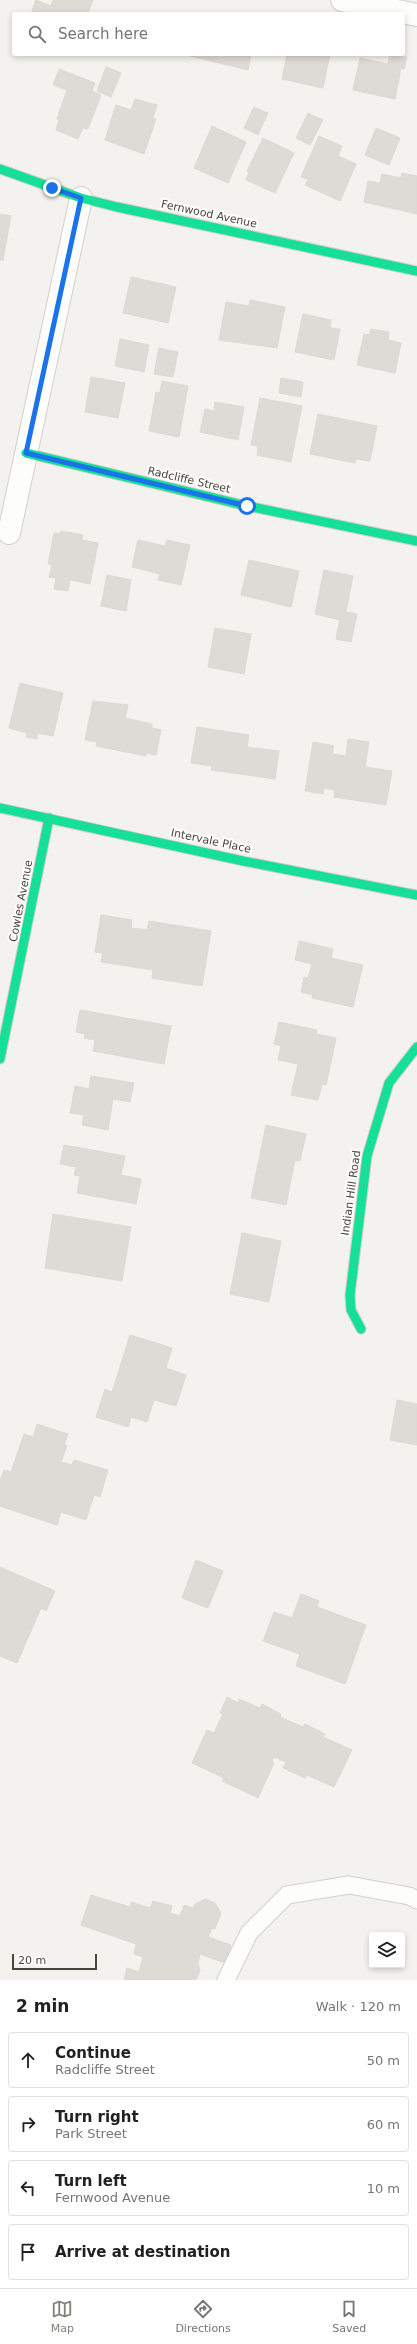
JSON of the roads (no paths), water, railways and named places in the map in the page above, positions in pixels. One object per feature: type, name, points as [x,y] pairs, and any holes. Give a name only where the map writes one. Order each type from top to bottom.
[{"type":"street","points":[[342,0],[402,12]]},
{"type":"street","points":[[405,13],[417,15]]},
{"type":"street","name":"Fernwood Avenue","points":[[0,169],[81,198],[417,271]]},
{"type":"street","points":[[9,533],[81,198]]},
{"type":"street","name":"Radcliffe Street","points":[[26,453],[247,506],[417,541]]},
{"type":"street","name":"Intervale Place","points":[[0,808],[243,861],[417,895]]},
{"type":"street","name":"Cowles Avenue","points":[[0,1059],[49,818]]},
{"type":"street","name":"Indian Hill Road","points":[[361,1328],[351,1310],[350,1295],[367,1156],[389,1083],[417,1047]]},
{"type":"lane","points":[[226,1980],[249,1933],[287,1895],[349,1885],[409,1896],[417,1900]]}]
